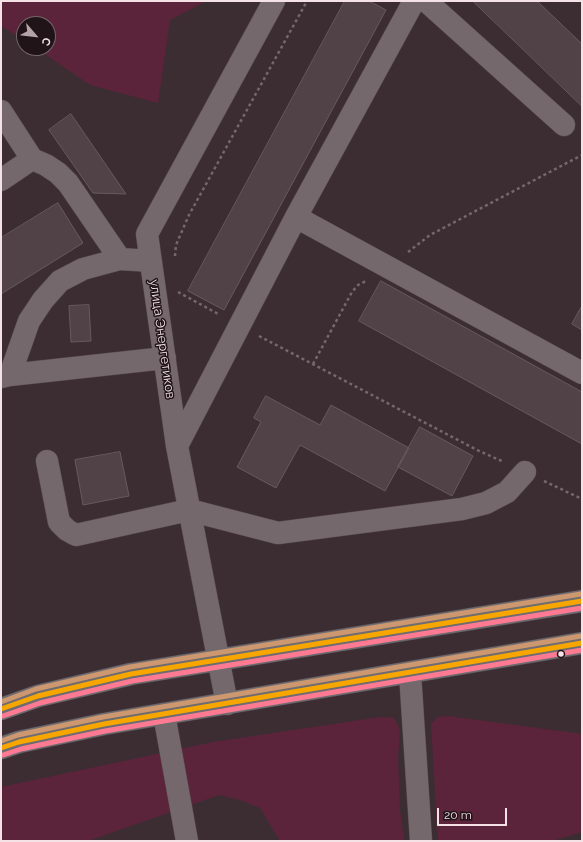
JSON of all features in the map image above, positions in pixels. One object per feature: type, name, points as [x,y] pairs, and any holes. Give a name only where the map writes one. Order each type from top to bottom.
[{"type":"main road","points":[[1,709],[38,696],[131,674],[582,601]]},
{"type":"main road","points":[[1,748],[19,742],[104,724],[582,644]]},
{"type":"street","name":"улица Энергетиков","points":[[227,704],[177,446],[147,234],[274,1]]},
{"type":"street","points":[[177,446],[296,217],[414,1]]},
{"type":"street","points":[[426,1],[564,124]]},
{"type":"street","points":[[1,111],[32,159],[46,165],[58,173],[68,183],[120,259]]},
{"type":"street","points":[[1,180],[32,159]]},
{"type":"street","points":[[296,217],[582,373]]},
{"type":"street","points":[[151,261],[120,259],[83,268],[60,281],[43,300],[29,321],[6,376],[165,358]]},
{"type":"street","points":[[47,461],[59,522],[66,530],[76,535],[189,510],[278,533],[462,509],[486,503],[507,492],[525,472]]},
{"type":"street","points":[[410,673],[422,841]]},
{"type":"street","points":[[164,714],[187,841]]},
{"type":"path","points":[[174,260],[176,245],[189,215],[307,1]]},
{"type":"path","points":[[313,364],[352,292],[358,285],[390,268],[417,244],[430,235],[582,155]]},
{"type":"path","points":[[171,288],[479,451],[582,499]]},
{"type":"shaded area","points":[[1,1],[206,1],[170,20],[158,103],[90,85],[48,56],[56,56],[56,16],[16,16],[16,35],[1,26]]},
{"type":"shaded area","points":[[448,716],[582,734],[582,832],[552,841],[438,841],[431,724],[438,717]]},
{"type":"shaded area","points":[[380,717],[394,718],[400,730],[398,758],[400,811],[404,841],[280,841],[260,808],[240,800],[219,795],[88,841],[1,841],[1,787],[213,742]]},
{"type":"building","points":[[345,1],[369,1],[386,10],[224,310],[188,291]]},
{"type":"building","points":[[473,1],[537,1],[582,44],[582,106]]},
{"type":"building","points":[[71,114],[126,194],[93,193],[49,130]]},
{"type":"building","points":[[58,203],[83,243],[1,294],[1,238]]},
{"type":"building","points":[[381,281],[582,392],[582,444],[359,321]]},
{"type":"building","points":[[89,305],[91,341],[71,342],[69,306]]},
{"type":"building","points":[[582,306],[582,330],[572,324]]},
{"type":"building","points":[[266,396],[320,425],[331,405],[409,448],[385,491],[300,445],[276,488],[237,467],[261,422],[254,418]]},
{"type":"building","points":[[420,427],[473,456],[452,496],[398,467]]},
{"type":"building","points":[[120,452],[129,496],[83,505],[75,460]]},
{"type":"transit line","points":[[1,702],[36,689],[130,667],[581,594]]},
{"type":"transit line","points":[[1,709],[38,696],[131,674],[582,601]]},
{"type":"transit line","points":[[3,716],[40,703],[132,681],[582,608]]},
{"type":"transit line","points":[[1,741],[18,735],[103,717],[581,636]]},
{"type":"transit line","points":[[1,748],[19,742],[104,724],[582,643]]},
{"type":"transit line","points":[[3,755],[21,749],[105,731],[582,650]]}]
